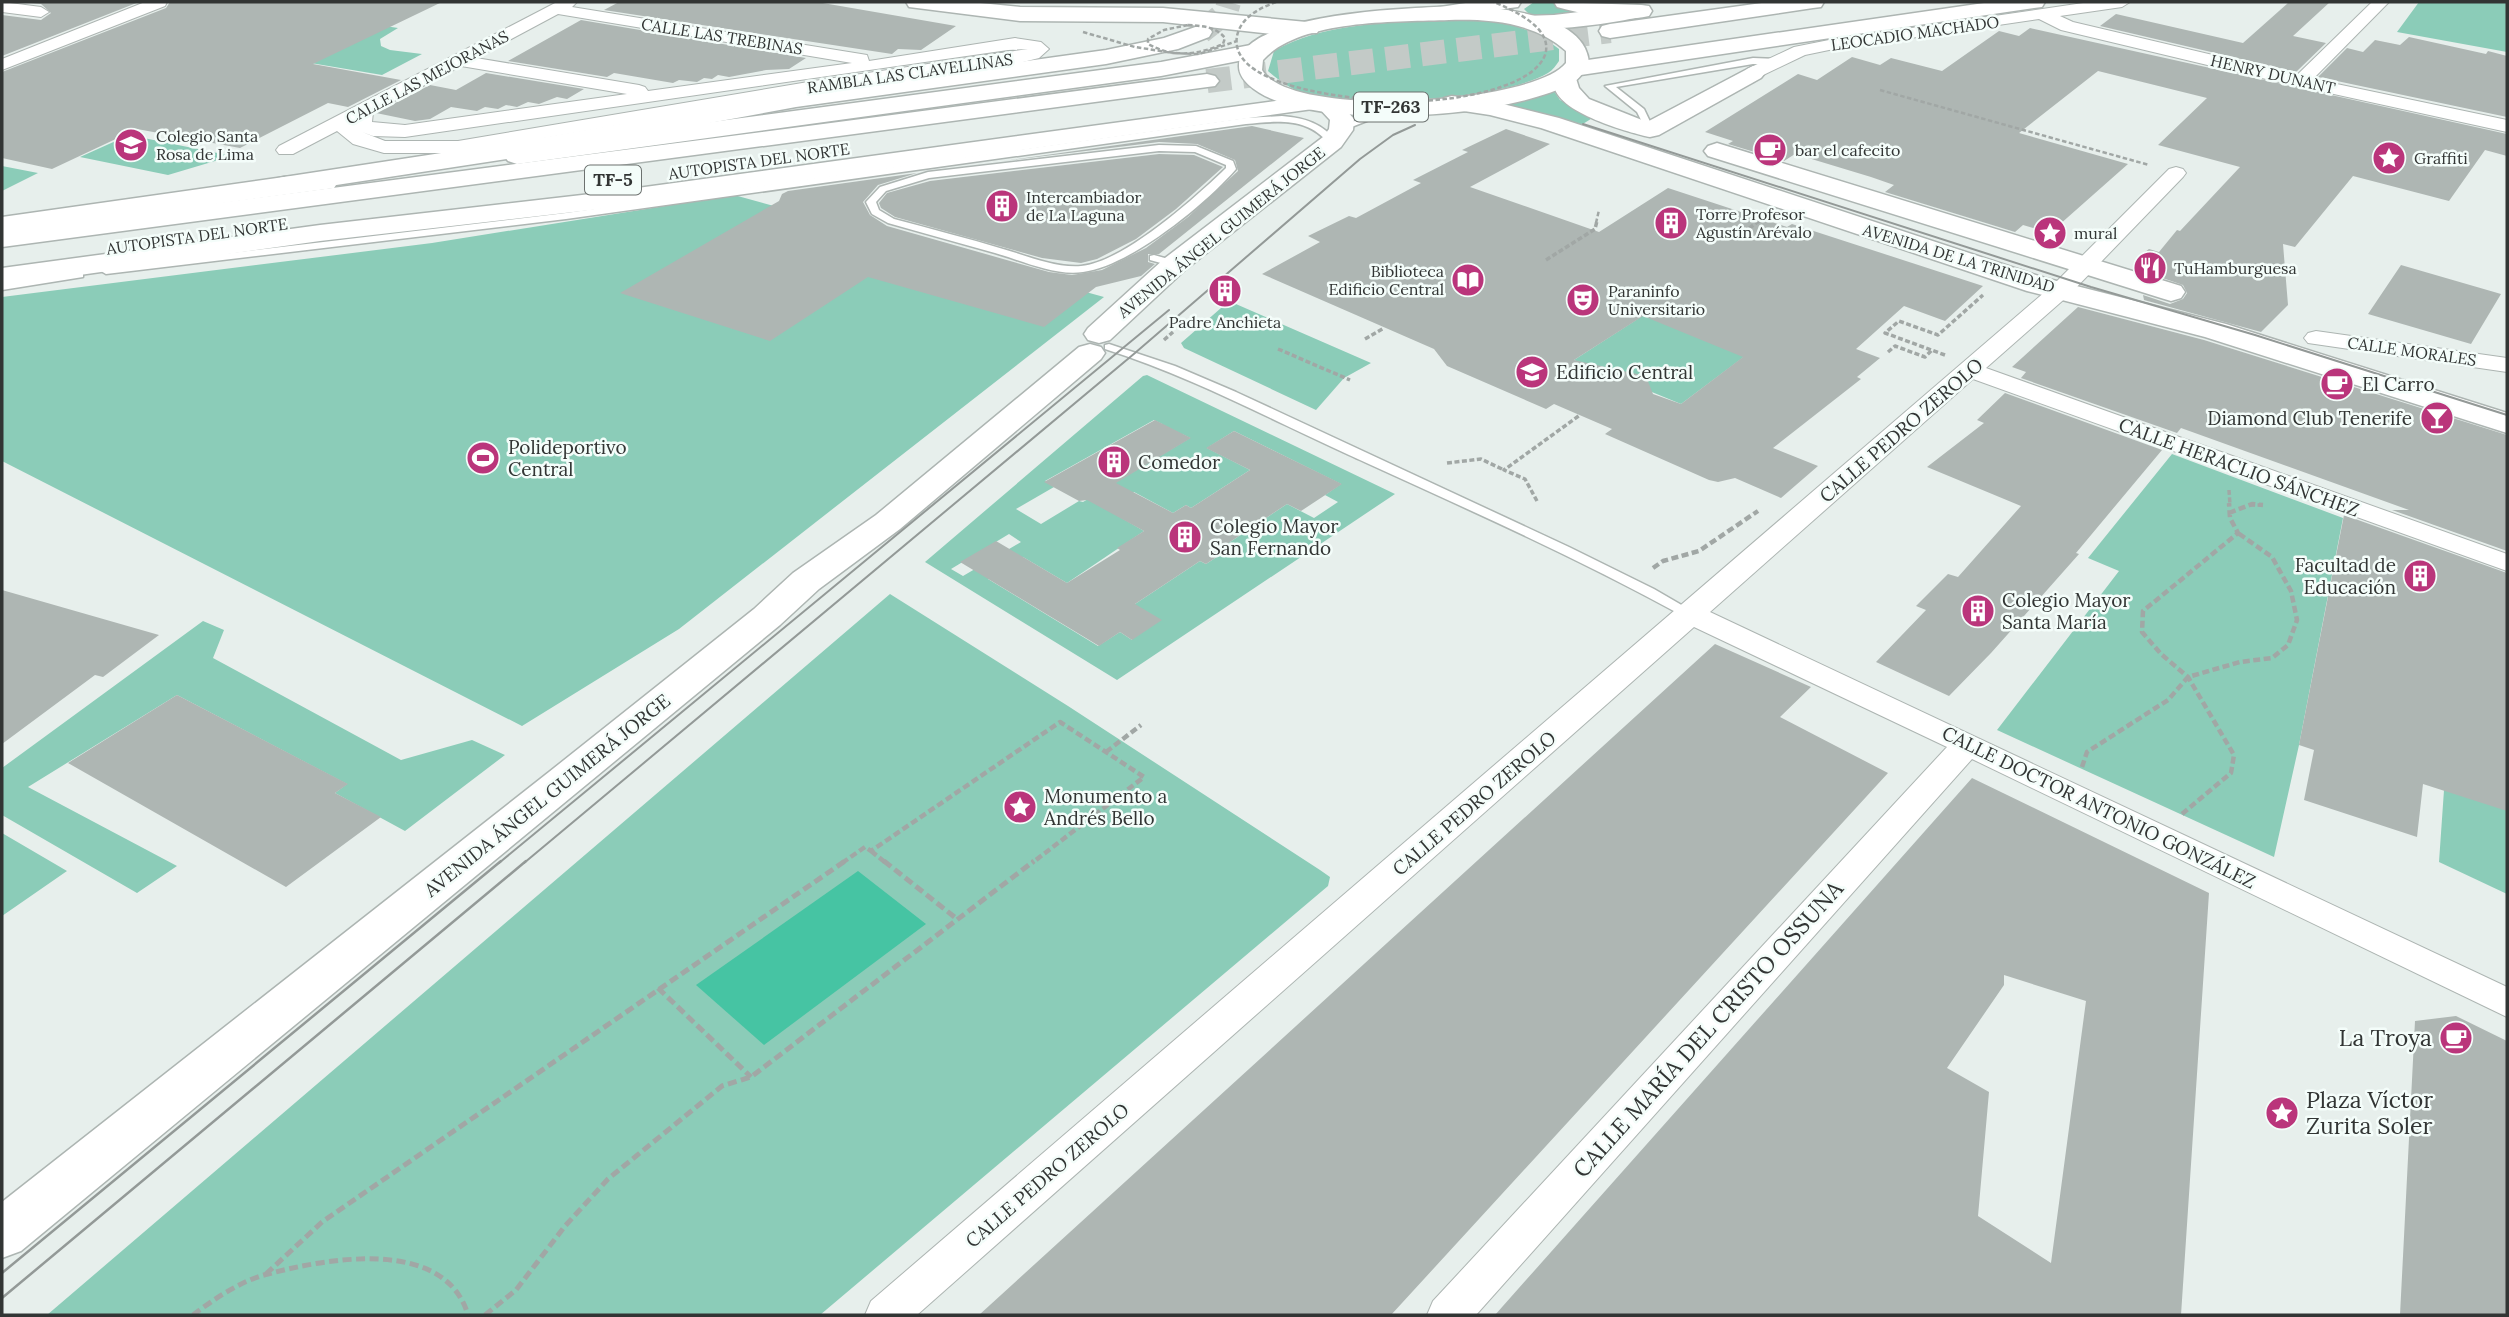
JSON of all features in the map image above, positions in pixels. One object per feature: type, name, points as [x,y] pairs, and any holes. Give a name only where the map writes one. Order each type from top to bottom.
[{"type":"main road","points":[[917,2],[1020,14],[1163,15],[1248,39],[1313,27],[1324,16],[1323,2]]},
{"type":"main road","points":[[1339,2],[1380,10],[1432,14],[1510,2]]},
{"type":"main road","points":[[1564,2],[1603,12],[1641,11]]},
{"type":"main road","points":[[284,186],[1161,69],[1248,39],[1347,20],[1432,14],[1525,12],[1554,22],[1705,2]]},
{"type":"main road","points":[[1610,31],[1813,2]]},
{"type":"main road","points":[[1627,47],[1942,2]]},
{"type":"main road","points":[[1650,130],[1794,47],[2040,6]]},
{"type":"main road","points":[[1570,73],[2040,6]]},
{"type":"main road","points":[[1525,12],[1569,40],[1577,49],[1579,57],[1570,73]]},
{"type":"main road","points":[[2,225],[284,186],[546,145],[796,100],[1105,57],[1170,44],[1201,32]]},
{"type":"main road","name":"TF-263","points":[[1248,39],[1250,71],[1258,80],[1328,122],[1398,107],[1452,103],[1530,90],[1570,73]]},
{"type":"main road","name":"AVENIDA DE LA TRINIDAD","points":[[1570,73],[1565,86],[1572,99],[1624,112],[1650,130],[2222,332],[2507,423]]},
{"type":"main road","points":[[1221,98],[1328,122]]},
{"type":"main road","name":"AUTOPISTA DEL NORTE","points":[[2,239],[128,222],[1221,98]]},
{"type":"main road","name":"AUTOPISTA DEL NORTE","points":[[6,276],[1221,98]]},
{"type":"main road","name":"AVENIDA DE LA TRINIDAD","points":[[1452,103],[1491,108],[1550,123],[2038,285],[2073,278],[2316,338],[2507,398]]},
{"type":"main road","name":"AVENIDA ÁNGEL GUIMERÁ JORGE","points":[[2,1234],[543,799],[847,549],[888,522],[1099,345],[1165,261],[1328,122]]},
{"type":"main road","points":[[64,216],[128,222]]},
{"type":"street","points":[[2,65],[159,2]]},
{"type":"street","name":"LEOCADIO MACHADO","points":[[1766,65],[1800,51],[2040,6],[2122,2]]},
{"type":"street","points":[[2301,81],[2381,2]]},
{"type":"street","name":"CALLE LAS MEJORANAS","points":[[286,150],[562,5]]},
{"type":"street","name":"CALLE LAS TREBINAS","points":[[562,5],[889,63]]},
{"type":"street","name":"HENRY DUNANT","points":[[2040,6],[2067,26],[2507,126]]},
{"type":"street","points":[[2,7],[41,12]]},
{"type":"street","points":[[1861,41],[1891,54]]},
{"type":"street","name":"RAMBLA LAS CLAVELLINAS","points":[[339,123],[360,140],[384,148],[436,149],[548,134],[814,86],[1018,58],[1040,49],[1035,44],[1005,44],[989,49],[667,96],[405,131],[373,130],[363,125],[361,118],[365,109]]},
{"type":"street","points":[[459,60],[667,96]]},
{"type":"street","points":[[432,128],[417,138],[420,145],[436,149]]},
{"type":"street","name":"CALLE PEDRO ZEROLO","points":[[886,1315],[1970,370],[2073,278],[2176,173]]},
{"type":"street","name":"CALLE MORALES","points":[[2316,338],[2507,365]]},
{"type":"street","name":"CALLE HERACLIO SÁNCHEZ","points":[[1970,370],[2507,563]]},
{"type":"street","name":"CALLE DOCTOR ANTONIO GONZÁLEZ","points":[[1690,614],[1968,744],[2507,1003]]},
{"type":"street","name":"CALLE MARÍA DEL CRISTO OSSUNA","points":[[1448,1315],[1968,744]]},
{"type":"lane","points":[[1624,112],[1609,86],[1766,65]]},
{"type":"lane","points":[[1200,128],[1221,98]]},
{"type":"lane","points":[[6,276],[70,276],[566,216],[1275,119],[1328,122]]},
{"type":"lane","points":[[1005,154],[1047,161],[1159,148],[1196,149],[1230,163],[1231,169],[1218,183],[1131,250],[1111,261],[1084,269],[1044,264],[891,221],[875,212],[871,202],[883,189],[916,178],[1047,161],[1063,146]]},
{"type":"lane","points":[[6,276],[70,276]]},
{"type":"lane","points":[[1099,345],[1171,366],[1508,523],[1653,593],[1690,614]]},
{"type":"path","points":[[1248,39],[1236,33],[1247,18],[1276,2]]},
{"type":"path","points":[[1248,39],[1237,49],[1250,65],[1273,79],[1307,90],[1382,101],[1438,100],[1479,93],[1512,83],[1535,69],[1546,54],[1546,37],[1534,22],[1494,2]]},
{"type":"path","points":[[1083,32],[1171,54],[1180,54],[1189,54],[1200,53],[1209,51],[1216,48],[1223,44],[1224,38],[1216,30],[1191,26],[1160,30],[1148,39],[1148,44],[1158,50],[1170,53],[1179,54],[1191,54],[1204,52],[1217,49],[1226,42],[1248,39]]},
{"type":"path","points":[[1880,90],[2176,173]]},
{"type":"path","points":[[1546,260],[1595,229],[1599,211]]},
{"type":"path","points":[[1888,352],[1895,346],[1925,357],[1932,350],[1885,333],[1899,321],[1938,335],[1992,287]]},
{"type":"path","points":[[1365,339],[1384,328]]},
{"type":"path","points":[[1164,340],[1173,332]]},
{"type":"path","points":[[1278,349],[1350,380]]},
{"type":"path","points":[[1504,470],[1580,415]]},
{"type":"path","points":[[1447,463],[1481,459],[1525,479],[1537,501]]},
{"type":"path","points":[[2064,790],[2082,767],[2087,752],[2168,700],[2188,677],[2240,662],[2272,658],[2288,645],[2298,620],[2291,591],[2272,557],[2238,533],[2230,518],[2228,504],[2235,465]]},
{"type":"path","points":[[1650,570],[1663,561],[1699,551],[1765,505]]},
{"type":"path","points":[[2161,836],[2231,774],[2234,755],[2188,677],[2161,654],[2142,632],[2143,611],[2238,533]]},
{"type":"path","points":[[485,1315],[516,1290],[565,1226],[635,1155],[722,1086],[751,1077],[1144,777],[1060,722],[871,852]]},
{"type":"path","points":[[1106,752],[1141,725]]},
{"type":"path","points":[[193,1315],[213,1300],[265,1274],[322,1222],[865,847],[957,919]]},
{"type":"path","points":[[658,988],[751,1077]]},
{"type":"path","points":[[265,1274],[354,1259],[402,1260],[429,1268],[463,1298],[468,1315]]},
{"type":"shaded area","points":[[1534,2],[1552,2],[1580,12],[1536,16],[1524,9]]},
{"type":"shaded area","points":[[2419,2],[2507,2],[2507,52],[2397,32]]},
{"type":"shaded area","points":[[1440,20],[1488,21],[1517,27],[1545,39],[1559,49],[1559,61],[1548,73],[1527,82],[1498,90],[1428,99],[1327,98],[1289,87],[1268,71],[1274,51],[1313,35],[1354,26]]},
{"type":"shaded area","points":[[359,22],[398,28],[380,39],[381,46],[390,50],[422,54],[382,75],[281,58]]},
{"type":"shaded area","points":[[1554,91],[1560,100],[1594,117],[1578,127],[1490,104]]},
{"type":"shaded area","points":[[129,135],[227,155],[168,175],[80,157]]},
{"type":"shaded area","points":[[2,166],[38,173],[2,191]]},
{"type":"shaded area","name":"Polideportivo Central","points":[[734,195],[1104,297],[679,629],[522,726],[2,461],[2,297],[432,243]]},
{"type":"shaded area","points":[[1229,301],[1371,363],[1344,378],[1316,410],[1184,348],[1181,343]]},
{"type":"shaded area","points":[[1647,313],[1749,353],[1681,404],[1574,360]]},
{"type":"shaded area","points":[[1147,375],[1395,494],[1117,680],[925,562]],"holes":[[[1154,420],[1162,424],[1173,439],[1182,434],[1190,438],[1041,524],[1016,509],[1054,487],[1045,481]],[[1234,431],[1341,484],[1325,495],[1338,502],[1314,518],[1287,504],[1227,544],[1232,547],[1206,564],[1200,561],[1135,604],[1132,640],[1120,632],[1098,646],[988,579],[1023,557],[1067,583],[1144,531],[1106,509],[1134,492],[1173,513],[1186,505],[1191,508],[1250,470],[1207,448]],[[1009,534],[1021,542],[963,576],[951,569]]]},
{"type":"shaded area","points":[[2172,454],[2343,518],[2299,745],[2274,857],[1997,730],[2119,571],[2088,558]]},
{"type":"shaded area","points":[[890,594],[1320,870],[1330,877],[1328,886],[820,1315],[47,1315]]},
{"type":"shaded area","points":[[203,621],[224,630],[213,658],[401,760],[472,740],[505,755],[405,831],[335,793],[347,784],[177,695],[28,787],[177,866],[137,893],[2,815],[2,768]]},
{"type":"shaded area","points":[[2444,790],[2507,809],[2507,894],[2439,862]]},
{"type":"shaded area","points":[[2,833],[67,871],[2,916]]},
{"type":"shaded area","points":[[858,871],[926,924],[764,1045],[696,985]]},
{"type":"building","points":[[21,2],[139,2],[2,56],[2,15],[41,20],[51,13],[41,4]]},
{"type":"building","name":"Colegio Santa Rosa de Lima","points":[[170,2],[442,2],[313,64],[401,80],[348,107],[328,103],[240,148],[137,129],[52,169],[2,158],[2,72],[166,8]]},
{"type":"building","points":[[619,2],[817,2],[956,26],[921,50],[898,49],[892,54],[604,10]]},
{"type":"building","points":[[2289,2],[2330,2],[2293,36],[2326,43],[2296,72],[2100,26],[2116,14],[2243,43]]},
{"type":"building","points":[[581,20],[806,58],[789,69],[729,77],[718,75],[697,82],[679,80],[673,83],[614,73],[607,77],[508,61]]},
{"type":"building","points":[[2030,28],[2507,134],[2507,156],[2485,150],[2449,201],[2353,176],[2295,247],[2283,244],[2288,305],[2261,332],[2144,300],[2143,295],[2170,304],[2183,299],[2187,293],[2183,285],[2139,270],[2137,258],[2149,249],[2159,252],[2177,230],[2180,231],[2240,167],[2158,145],[2207,98],[2098,71],[2019,133],[2128,164],[2050,233],[2023,225],[2015,232],[1885,192],[1894,185],[1871,177],[1795,154],[1784,161],[1728,144],[1733,141],[1705,132],[1798,74],[1817,80],[1852,57],[1880,65],[1891,58],[1942,71],[1999,31],[2019,36]]},
{"type":"building","points":[[2409,37],[2507,56],[2507,117],[2318,77],[2347,48],[2363,52],[2375,40],[2400,45]]},
{"type":"building","points":[[486,73],[584,89],[567,99],[557,97],[539,104],[528,102],[517,107],[485,107],[477,111],[451,107],[430,119],[415,121],[376,113],[430,85],[456,90]]},
{"type":"building","points":[[1252,126],[1304,138],[1159,254],[1148,254],[1148,262],[1155,264],[1141,276],[1096,287],[1044,327],[868,277],[770,341],[620,293],[779,201],[782,194],[788,191],[917,173],[878,185],[863,202],[870,215],[887,226],[1049,272],[1072,275],[1102,270],[1146,248],[1188,217],[1238,171],[1235,160],[1197,144],[1159,142],[1003,161]]},
{"type":"building","points":[[1506,129],[1550,144],[1470,187],[1599,232],[1668,188],[1787,227],[1792,224],[1983,286],[1945,321],[1904,306],[1856,349],[1880,358],[1857,377],[1861,379],[1773,448],[1818,466],[1781,498],[1735,478],[1718,482],[1709,480],[1605,434],[1612,429],[1554,404],[1546,409],[1447,366],[1434,349],[1262,274],[1320,242],[1308,236],[1349,216],[1356,218],[1421,183],[1413,180],[1468,152],[1462,150]],"holes":[[[1643,316],[1743,357],[1681,404],[1653,394],[1647,379],[1637,374],[1574,360]]]},
{"type":"building","points":[[1159,154],[1194,155],[1223,167],[1176,209],[1136,239],[1097,259],[1081,263],[1042,258],[895,217],[881,208],[879,203],[887,193],[930,181]]},
{"type":"building","points":[[2401,265],[2501,294],[2471,344],[2368,314]]},
{"type":"building","points":[[2078,307],[2204,340],[2507,435],[2507,551],[2392,510],[2409,510],[2181,428],[2177,433],[2021,378],[2026,372],[2012,367]]},
{"type":"building","points":[[2005,393],[2162,450],[2076,553],[2079,554],[1949,696],[1876,662],[1926,610],[1916,606],[1948,574],[1958,577],[2021,506],[1927,467],[1984,423],[1977,420]]},
{"type":"building","name":"Colegio Mayor San Fernando","points":[[1155,420],[1191,438],[1116,483],[1173,513],[1186,505],[1191,508],[1250,470],[1206,448],[1234,431],[1342,484],[1301,511],[1287,504],[1227,544],[1232,547],[1206,564],[1200,561],[1135,604],[1162,620],[1132,640],[1120,632],[1099,646],[960,562],[996,541],[1067,583],[1120,550],[1117,548],[1144,531],[1087,500],[1079,501],[1044,482]]},
{"type":"building","points":[[2344,515],[2507,573],[2507,811],[2423,784],[2417,837],[2304,800],[2314,750],[2299,745]]},
{"type":"building","points":[[2,590],[159,635],[103,677],[95,675],[2,744]]},
{"type":"building","points":[[1715,644],[1811,687],[1780,717],[1888,773],[1391,1315],[979,1315]]},
{"type":"building","points":[[177,695],[348,784],[335,793],[381,817],[286,887],[68,763]]},
{"type":"building","points":[[1972,778],[2209,893],[2181,1315],[1495,1315]],"holes":[[[2004,975],[2086,1001],[2051,1263],[1978,1216],[1989,1092],[1947,1068],[2004,985]]]},
{"type":"building","points":[[2456,1016],[2507,1041],[2507,1315],[2400,1315],[2415,1021]]},
{"type":"tunnel","points":[[1201,32],[1226,12],[1229,2]]},
{"type":"tunnel","points":[[1207,81],[1610,31]]},
{"type":"tram line","points":[[1583,124],[2091,287],[2255,335],[2507,415]]},
{"type":"tram line","points":[[524,863],[1135,353],[1360,159],[1393,135],[1415,125]]},
{"type":"tram line","points":[[499,863],[1169,310]]},
{"type":"tram line","points":[[2,1273],[501,861]]},
{"type":"tram line","points":[[2,1298],[526,861]]},
{"type":"place","name":"Colegio Santa Rosa de Lima","points":[[131,145]]},
{"type":"place","name":"bar el cafecito","points":[[1770,150]]},
{"type":"place","name":"Graffiti","points":[[2389,158]]},
{"type":"place","name":"Intercambiador de La Laguna","points":[[1002,206]]},
{"type":"place","name":"Torre Profesor Agustín Arévalo","points":[[1671,223]]},
{"type":"place","name":"mural","points":[[2050,233]]},
{"type":"place","name":"TuHamburguesa","points":[[2150,268]]},
{"type":"place","name":"Biblioteca Edificio Central","points":[[1468,280]]},
{"type":"place","name":"Padre Anchieta","points":[[1225,291]]},
{"type":"place","name":"Paraninfo Universitario","points":[[1583,300]]},
{"type":"place","name":"Edificio Central","points":[[1532,372]]},
{"type":"place","name":"El Carro","points":[[2337,384]]},
{"type":"place","name":"Diamond Club Tenerife","points":[[2437,418]]},
{"type":"place","name":"Polideportivo Central","points":[[483,458]]},
{"type":"place","name":"Comedor","points":[[1114,462]]},
{"type":"place","name":"Colegio Mayor San Fernando","points":[[1185,537]]},
{"type":"place","name":"Facultad de Educación","points":[[2420,576]]},
{"type":"place","name":"Colegio Mayor Santa María","points":[[1978,611]]},
{"type":"place","name":"Monumento a Andrés Bello","points":[[1020,807]]},
{"type":"place","name":"La Troya","points":[[2456,1038]]},
{"type":"place","name":"Plaza Víctor Zurita Soler","points":[[2282,1113]]}]
